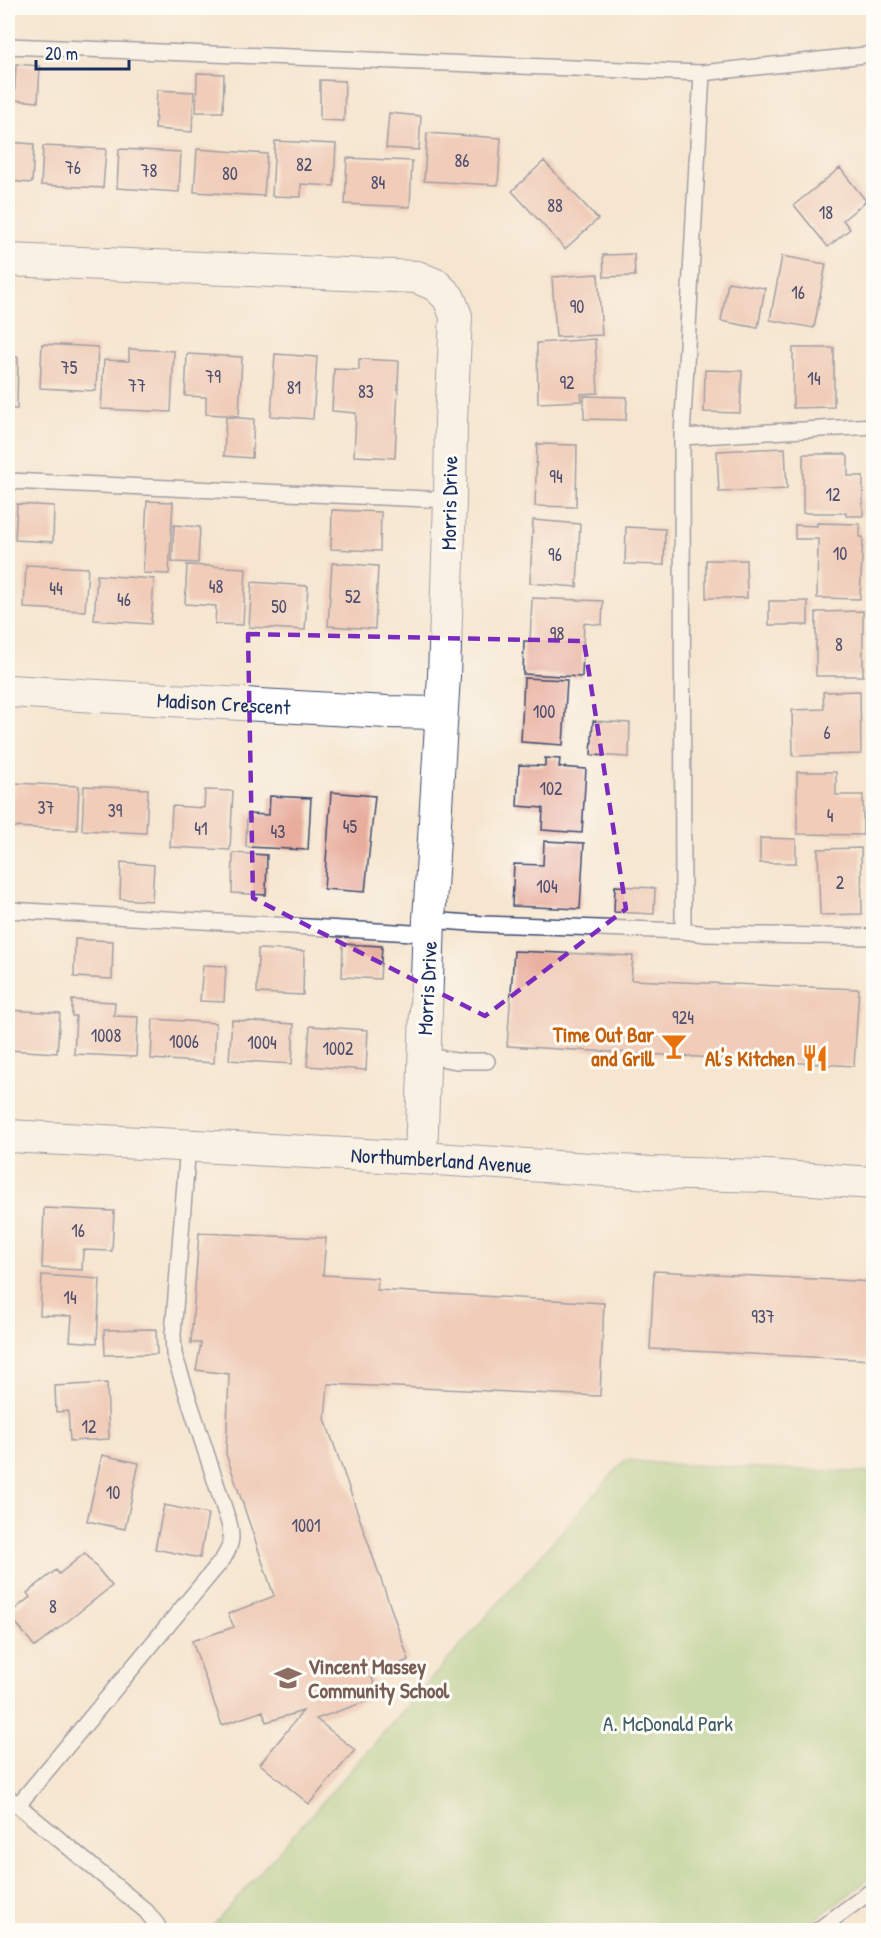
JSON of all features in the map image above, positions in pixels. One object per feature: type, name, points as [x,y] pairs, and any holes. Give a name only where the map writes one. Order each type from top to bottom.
[{"type":"street","name":"Morris Drive","points":[[8,260],[417,277],[436,285],[449,298],[456,316],[421,1158]]},
{"type":"street","name":"Madison Crescent","points":[[8,691],[441,713]]},
{"type":"street","name":"Northumberland Avenue","points":[[8,1136],[651,1173],[766,1176],[873,1183]]},
{"type":"lane","points":[[8,46],[702,73],[873,54]]},
{"type":"lane","points":[[683,931],[682,437],[702,73]]},
{"type":"lane","points":[[682,437],[873,426]]},
{"type":"lane","points":[[8,481],[450,500]]},
{"type":"lane","points":[[8,910],[429,927],[484,924],[683,931],[706,934],[873,937]]},
{"type":"lane","points":[[424,1055],[456,1061],[487,1061]]},
{"type":"lane","points":[[159,1930],[146,1911],[13,1801],[223,1559],[230,1548],[232,1536],[229,1523],[174,1354],[173,1335],[188,1145]]},
{"type":"lane","points":[[818,1930],[873,1889]]},
{"type":"highlighted area","points":[[248,634],[584,641],[626,909],[485,1016],[253,898]]},
{"type":"green space","name":"A. McDonald Park","points":[[625,1460],[666,1464],[873,1473],[873,1876],[801,1930],[209,1930]]},
{"type":"building","points":[[16,64],[40,66],[38,102],[14,100]]},
{"type":"building","points":[[197,73],[224,74],[223,112],[196,112]]},
{"type":"building","points":[[320,80],[345,81],[344,121],[320,120]]},
{"type":"building","points":[[157,90],[194,92],[192,132],[155,129]]},
{"type":"building","points":[[389,113],[421,116],[419,150],[386,148]]},
{"type":"building","points":[[427,133],[501,138],[498,185],[424,181]]},
{"type":"building","points":[[275,141],[336,144],[334,186],[301,184],[301,197],[272,196]]},
{"type":"building","points":[[8,142],[34,144],[32,183],[8,181]]},
{"type":"building","points":[[43,146],[106,149],[103,188],[41,185]]},
{"type":"building","points":[[119,149],[181,152],[179,192],[117,188]]},
{"type":"building","points":[[197,149],[267,154],[264,196],[194,192]]},
{"type":"building","points":[[347,158],[412,161],[410,207],[345,204]]},
{"type":"building","points":[[544,161],[598,219],[565,249],[512,191]]},
{"type":"building","points":[[840,168],[866,201],[843,220],[850,229],[828,247],[794,205]]},
{"type":"building","points":[[634,254],[635,276],[604,277],[603,255]]},
{"type":"building","points":[[782,256],[826,264],[814,328],[770,320]]},
{"type":"building","points":[[598,274],[602,335],[556,337],[552,277]]},
{"type":"building","points":[[728,282],[765,288],[758,328],[721,321]]},
{"type":"building","points":[[595,339],[598,393],[581,394],[582,401],[538,403],[537,343]]},
{"type":"building","points":[[42,344],[98,347],[96,391],[40,388]]},
{"type":"building","points":[[793,348],[834,348],[834,407],[793,408]]},
{"type":"building","points":[[129,349],[174,351],[171,412],[101,409],[104,360],[129,361]]},
{"type":"building","points":[[187,354],[242,357],[239,416],[206,414],[206,397],[185,396]]},
{"type":"building","points":[[275,354],[317,357],[313,419],[271,416]]},
{"type":"building","points":[[8,357],[18,357],[17,409],[8,409]]},
{"type":"building","points":[[359,359],[399,361],[395,458],[354,456],[356,413],[332,411],[334,369],[359,370]]},
{"type":"building","points":[[705,370],[742,371],[740,413],[704,412]]},
{"type":"building","points":[[584,396],[627,397],[626,420],[584,419]]},
{"type":"building","points":[[226,417],[254,419],[252,458],[224,456]]},
{"type":"building","points":[[537,444],[577,445],[576,507],[535,506]]},
{"type":"building","points":[[785,448],[787,489],[719,492],[717,451]]},
{"type":"building","points":[[803,454],[845,454],[848,457],[848,476],[863,476],[863,516],[846,516],[846,513],[803,513]]},
{"type":"building","points":[[147,501],[173,502],[169,574],[143,573]]},
{"type":"building","points":[[17,504],[54,506],[53,542],[15,540]]},
{"type":"building","points":[[332,510],[381,512],[380,551],[331,549]]},
{"type":"building","points":[[533,520],[580,524],[577,587],[530,583]]},
{"type":"building","points":[[817,523],[860,524],[860,537],[863,537],[860,599],[817,598],[818,539],[795,539],[795,525],[817,526]]},
{"type":"building","points":[[174,525],[200,527],[198,563],[172,562]]},
{"type":"building","points":[[626,527],[665,529],[664,565],[625,564]]},
{"type":"building","points":[[706,560],[746,560],[747,598],[706,598]]},
{"type":"building","points":[[332,563],[378,566],[375,629],[328,626]]},
{"type":"building","points":[[26,565],[88,568],[85,611],[24,608]]},
{"type":"building","points":[[187,565],[246,568],[243,625],[215,624],[216,606],[185,604]]},
{"type":"building","points":[[97,575],[154,579],[151,624],[94,620]]},
{"type":"building","points":[[252,582],[308,586],[305,630],[249,627]]},
{"type":"building","points":[[532,598],[603,601],[602,625],[584,623],[582,677],[523,674],[524,641],[530,641]]},
{"type":"building","points":[[769,601],[808,601],[808,625],[769,625]]},
{"type":"building","points":[[863,611],[863,676],[816,676],[816,612]]},
{"type":"building","points":[[524,678],[567,680],[563,745],[521,742]]},
{"type":"building","points":[[860,691],[861,754],[793,756],[792,710],[824,709],[823,692]]},
{"type":"building","points":[[593,721],[630,723],[629,757],[591,755]]},
{"type":"building","points":[[545,758],[560,759],[559,767],[586,769],[582,833],[542,830],[543,808],[517,806],[519,765],[545,766]]},
{"type":"building","points":[[797,772],[836,772],[836,795],[863,795],[863,835],[797,834]]},
{"type":"building","points":[[14,783],[79,786],[77,830],[12,827]]},
{"type":"building","points":[[84,786],[148,789],[146,833],[82,830]]},
{"type":"building","points":[[205,790],[233,791],[230,850],[170,847],[172,806],[204,808]]},
{"type":"building","points":[[331,792],[375,796],[365,892],[324,889]]},
{"type":"building","points":[[270,796],[311,798],[308,850],[246,847],[247,814],[269,815]]},
{"type":"building","points":[[760,838],[796,839],[796,863],[760,863]]},
{"type":"building","points":[[544,841],[584,843],[580,909],[512,906],[514,864],[543,865]]},
{"type":"building","points":[[861,848],[862,914],[820,915],[818,849]]},
{"type":"building","points":[[233,853],[267,855],[266,895],[232,893]]},
{"type":"building","points":[[121,862],[154,865],[152,901],[120,899]]},
{"type":"building","points":[[615,886],[655,888],[654,914],[614,912]]},
{"type":"building","points":[[75,939],[113,941],[112,979],[74,977]]},
{"type":"building","points":[[343,944],[382,946],[380,979],[342,977]]},
{"type":"building","points":[[258,949],[304,951],[303,995],[257,993]]},
{"type":"building","points":[[514,951],[633,956],[631,980],[859,989],[854,1066],[507,1046]]},
{"type":"building","points":[[203,965],[226,966],[224,1002],[200,1001]]},
{"type":"building","points":[[72,1000],[115,1002],[114,1016],[138,1017],[136,1057],[74,1054],[76,1016],[72,1016]]},
{"type":"building","points":[[8,1010],[60,1013],[57,1053],[8,1050]]},
{"type":"building","points":[[153,1019],[216,1023],[214,1063],[151,1059]]},
{"type":"building","points":[[232,1020],[294,1024],[292,1064],[229,1060]]},
{"type":"building","points":[[310,1026],[368,1030],[366,1070],[307,1066]]},
{"type":"building","points":[[44,1208],[114,1211],[112,1251],[83,1250],[82,1270],[42,1268]]},
{"type":"building","points":[[199,1233],[326,1238],[323,1275],[378,1278],[377,1290],[604,1303],[600,1396],[328,1384],[325,1419],[409,1660],[371,1675],[379,1697],[316,1719],[355,1750],[309,1804],[260,1764],[303,1711],[266,1722],[263,1711],[222,1725],[192,1641],[234,1627],[228,1614],[274,1596],[226,1454],[229,1374],[196,1370],[201,1343],[191,1343]]},
{"type":"building","points":[[654,1271],[874,1282],[874,1360],[650,1349]]},
{"type":"building","points":[[42,1275],[100,1279],[97,1343],[70,1341],[72,1316],[40,1315]]},
{"type":"building","points":[[156,1329],[157,1354],[105,1355],[104,1330]]},
{"type":"building","points":[[107,1383],[109,1439],[70,1441],[68,1411],[56,1412],[55,1386]]},
{"type":"building","points":[[102,1455],[139,1463],[125,1529],[87,1521]]},
{"type":"building","points":[[164,1505],[208,1514],[200,1558],[155,1549]]},
{"type":"building","points":[[85,1553],[112,1586],[35,1647],[9,1614],[30,1597],[27,1593],[56,1570],[59,1574]]},
{"type":"place","name":"Time Out Bar and Grill","points":[[674,1046]]},
{"type":"place","name":"Al's Kitchen","points":[[815,1058]]},
{"type":"place","name":"Vincent Massey Community School","points":[[288,1678]]}]
